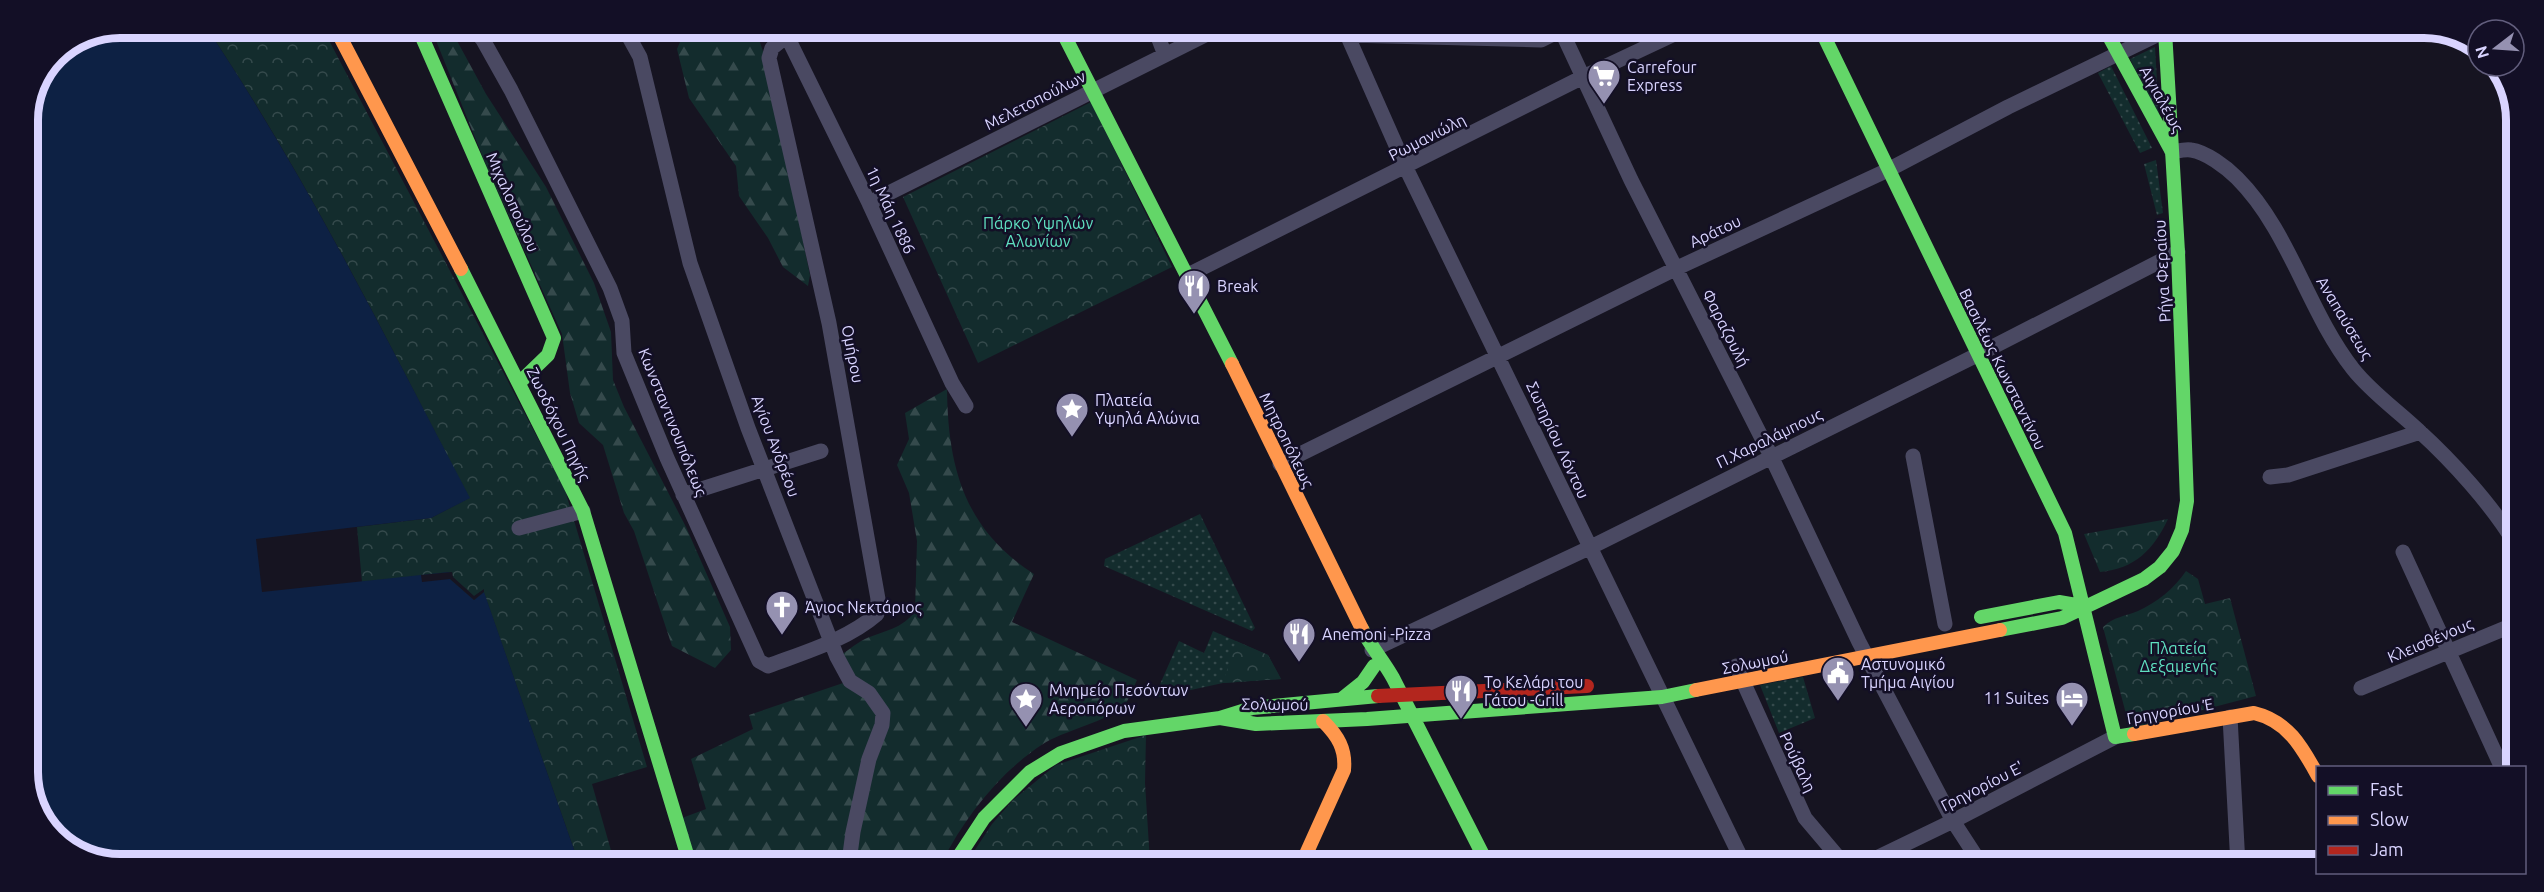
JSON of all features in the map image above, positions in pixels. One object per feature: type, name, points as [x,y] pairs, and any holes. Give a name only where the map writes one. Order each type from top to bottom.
[{"type":"main road","name":"Ζωοδόχου Πηγής","points":[[341,38],[520,382],[583,511],[687,854]]},
{"type":"main road","name":"Μιχαλοπούλου","points":[[422,38],[554,338],[548,355],[520,382]]},
{"type":"main road","name":"Μητροπόλεως","points":[[1066,38],[1188,275],[1372,650],[1374,666],[1394,694],[1482,854]]},
{"type":"main road","name":"Βασιλέως Κωνσταντίνου","points":[[1825,38],[1977,356],[2062,525],[2115,737]]},
{"type":"main road","name":"Αιγιαλέως","points":[[2110,38],[2172,152]]},
{"type":"main road","name":"Ρήγα Φεραίου","points":[[2165,38],[2178,252],[2187,467],[2186,509]]},
{"type":"main road","name":"Σολωμού","points":[[1220,718],[1256,724],[1323,721],[1662,697],[2062,618],[2082,606],[2128,588],[2161,567],[2179,538],[2186,509]]},
{"type":"main road","name":"Σολωμού","points":[[1951,623],[2059,602],[2082,606]]},
{"type":"main road","name":"Μητροπόλεως","points":[[1372,650],[1382,658],[1394,694]]},
{"type":"main road","points":[[1343,698],[1363,681],[1374,666]]},
{"type":"main road","name":"Σολωμού","points":[[1220,718],[1252,708],[1343,698],[1601,686]]},
{"type":"main road","name":"Γρηγορίου Έ","points":[[2115,737],[2254,712],[2266,714],[2296,737],[2316,772]]},
{"type":"main road","name":"Μητροπόλεως","points":[[1406,715],[1469,854]]},
{"type":"main road","points":[[960,854],[984,818],[1005,794],[1049,759],[1099,738],[1133,729],[1220,718]]},
{"type":"main road","points":[[1306,854],[1344,770],[1346,759],[1341,741],[1323,721]]},
{"type":"street","name":"Κωνσταντινουπόλεως","points":[[481,38],[511,90],[610,288],[622,321],[624,353],[683,495],[759,662],[768,666]]},
{"type":"street","name":"Αγίου Ανδρέου","points":[[630,38],[640,57],[690,262],[830,642],[846,675],[869,693],[883,713],[882,725],[870,759],[850,854]]},
{"type":"street","name":"Ομήρου","points":[[768,666],[830,642],[866,624],[877,614],[879,599],[829,323],[769,58],[772,48],[780,38]]},
{"type":"street","name":"1η Μάη 1886","points":[[788,38],[869,203],[947,372],[966,406]]},
{"type":"street","points":[[1158,38],[1165,55]]},
{"type":"street","name":"Μελετοπούλων","points":[[869,203],[1199,38]]},
{"type":"street","name":"Σωτηρίου Λόντου","points":[[1349,38],[1406,168],[1739,854]]},
{"type":"street","points":[[1492,38],[1541,40],[1545,38]]},
{"type":"street","name":"Φαραζουλή","points":[[1565,38],[1585,76],[1631,180],[1771,456],[1859,642],[1953,821],[1974,854]]},
{"type":"street","name":"Ρωμανιώλη","points":[[1188,275],[1406,168],[1585,76],[1666,38]]},
{"type":"street","name":"Αράτου","points":[[1280,464],[1675,269],[1888,170],[2151,38]]},
{"type":"street","name":"Αναπαύσεως","points":[[2172,152],[2191,150],[2214,161],[2247,189],[2280,237],[2319,315],[2352,367],[2366,384],[2420,432],[2476,493],[2506,532]]},
{"type":"street","name":"Π.Χαραλάμπους","points":[[1372,650],[1589,548],[1977,356],[2178,252]]},
{"type":"street","points":[[2270,477],[2288,475],[2420,432]]},
{"type":"street","points":[[683,495],[821,451]]},
{"type":"street","points":[[1913,456],[1951,623]]},
{"type":"street","points":[[519,528],[583,511]]},
{"type":"street","points":[[2403,552],[2501,766]]},
{"type":"street","name":"Κλεισθένους","points":[[2361,688],[2506,628]]},
{"type":"street","name":"Ρούβαλη","points":[[1735,666],[1805,818],[1836,854]]},
{"type":"street","points":[[2230,717],[2237,854]]},
{"type":"street","name":"Γρηγορίου Ε'","points":[[1885,854],[2115,737]]},
{"type":"green space","points":[[213,38],[328,38],[565,490],[647,767],[592,784],[612,854],[576,854],[484,593],[474,600],[421,576],[362,582],[357,527],[431,518],[469,498],[312,200]]},
{"type":"green space","points":[[435,38],[455,38],[486,94],[546,187],[594,283],[611,332],[613,380],[624,407],[686,527],[730,627],[731,650],[715,668],[672,646],[634,531],[624,513],[603,445],[579,423],[570,393],[562,334],[486,165]]},
{"type":"green space","points":[[682,38],[758,38],[766,60],[810,275],[808,286],[783,267],[768,238],[739,196],[736,166],[689,98],[677,49]]},
{"type":"green space","points":[[2155,47],[2159,115],[2130,59]]},
{"type":"green space","points":[[2111,66],[2152,148],[2140,153],[2098,73]]},
{"type":"green space","name":"Πάρκο Υψηλών Αλωνίων","points":[[1091,102],[1172,267],[978,363],[903,197]]},
{"type":"green space","points":[[2156,160],[2163,213],[2157,215],[2144,164]]},
{"type":"green space","points":[[947,389],[951,444],[965,494],[976,516],[991,537],[1010,556],[1034,574],[1012,622],[1137,680],[1127,702],[1120,710],[1050,740],[1027,755],[985,797],[961,829],[946,854],[693,854],[682,818],[706,809],[691,759],[753,729],[749,715],[849,681],[837,657],[865,639],[899,626],[915,611],[917,541],[909,493],[897,465],[909,439],[905,413]]},
{"type":"green space","points":[[1200,514],[1255,628],[1252,631],[1104,566],[1105,559]]},
{"type":"green space","points":[[2168,519],[2156,540],[2142,556],[2123,567],[2100,572],[2084,534]]},
{"type":"green space","name":"Πλατεία Δεξαμενής","points":[[2186,571],[2198,579],[2205,604],[2230,598],[2256,696],[2130,729],[2103,627],[2158,599],[2176,584]]},
{"type":"green space","points":[[1213,631],[1268,655],[1281,679],[1223,683],[1154,698],[1179,641],[1204,653]]},
{"type":"green space","points":[[1236,641],[1268,655],[1281,679],[1223,683]]},
{"type":"green space","points":[[1803,677],[1815,718],[1779,733],[1760,685]]},
{"type":"green space","points":[[1146,735],[1145,783],[1149,854],[972,854],[992,824],[1013,800],[1056,765]]},
{"type":"water","points":[[213,38],[312,200],[470,498],[431,518],[256,539],[262,592],[449,572],[450,579],[474,600],[484,592],[576,854],[119,854],[103,853],[83,846],[54,823],[44,804],[38,778],[38,119],[39,103],[44,88],[61,61],[74,51],[103,39]]},
{"type":"pier","points":[[452,572],[453,577],[474,596],[484,589],[484,592],[474,600],[450,579],[422,582],[421,575]]},
{"type":"traffic: fast","points":[[422,38],[554,338],[548,355],[520,382]]},
{"type":"traffic: fast","points":[[1066,38],[1232,364]]},
{"type":"traffic: fast","points":[[1825,38],[2065,533],[2115,737],[2134,734]]},
{"type":"traffic: fast","points":[[2110,38],[2172,152]]},
{"type":"traffic: fast","points":[[2000,630],[2062,618],[2144,579],[2160,567],[2173,551],[2182,530],[2187,501],[2178,252],[2165,38]]},
{"type":"traffic: fast","points":[[461,269],[583,511],[687,854]]},
{"type":"traffic: fast","points":[[1981,617],[2059,602],[2082,606]]},
{"type":"traffic: fast","points":[[1362,629],[1393,678],[1482,854]]},
{"type":"traffic: fast","points":[[1343,698],[1363,682],[1374,666]]},
{"type":"traffic: fast","points":[[1220,718],[1256,724],[1367,719],[1662,697],[1696,690]]},
{"type":"traffic: fast","points":[[960,854],[984,818],[1030,772],[1061,753],[1124,731],[1220,718],[1252,708],[1378,696]]},
{"type":"traffic: slow","points":[[341,38],[461,269]]},
{"type":"traffic: slow","points":[[1232,364],[1362,629]]},
{"type":"traffic: slow","points":[[1696,690],[2000,630]]},
{"type":"traffic: slow","points":[[2134,734],[2254,713],[2276,722],[2285,729],[2300,745],[2316,772]]},
{"type":"traffic: slow","points":[[1306,854],[1344,770],[1344,756],[1340,743],[1323,721]]},
{"type":"traffic: jam","points":[[1378,696],[1587,686]]},
{"type":"place","name":"Carrefour Express","points":[[1604,105]]},
{"type":"place","name":"Break","points":[[1194,315]]},
{"type":"place","name":"Πλατεία Υψηλά Αλώνια","points":[[1072,438]]},
{"type":"place","name":"Άγιος Νεκτάριος","points":[[782,636]]},
{"type":"place","name":"Anemoni -Pizza","points":[[1299,663]]},
{"type":"place","name":"Αστυνομικό Τμήμα Αιγίου","points":[[1838,702]]},
{"type":"place","name":"Το Κελάρι του Γάτου -Grill","points":[[1461,720]]},
{"type":"place","name":"11 Suites","points":[[2072,727]]},
{"type":"place","name":"Μνημείο Πεσόντων Αεροπόρων","points":[[1026,728]]}]
